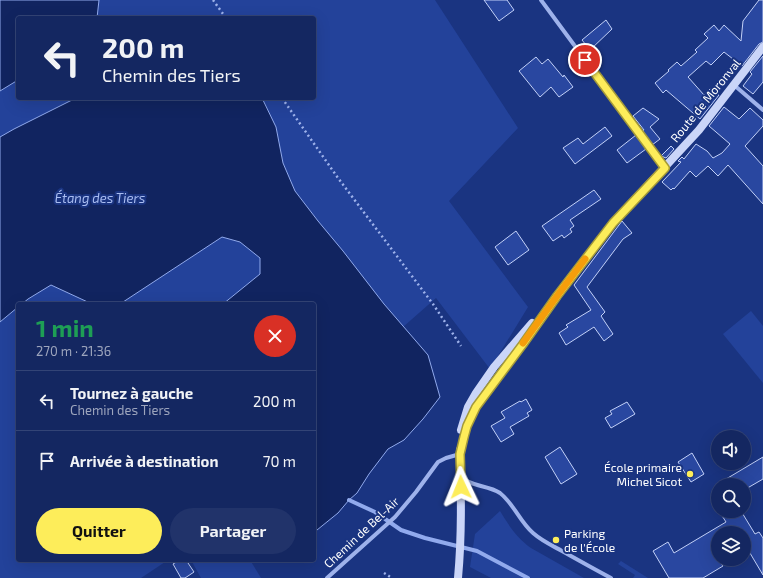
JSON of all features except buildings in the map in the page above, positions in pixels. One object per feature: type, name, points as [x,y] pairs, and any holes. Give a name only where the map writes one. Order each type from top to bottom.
[{"type":"street","points":[[541,0],[665,168]]},
{"type":"street","name":"Route de Moronval","points":[[458,578],[462,498],[460,440],[462,426],[471,399],[517,339],[557,296],[613,223],[699,130],[763,47]]},
{"type":"street","points":[[734,86],[763,110]]},
{"type":"street","name":"Chemin de Bel-Air","points":[[327,578],[395,517],[438,462],[460,454]]},
{"type":"street","points":[[461,477],[468,482],[498,492],[509,502],[526,526],[533,533],[610,578]]},
{"type":"path","points":[[213,0],[225,16]]},
{"type":"path","points":[[283,100],[338,178],[433,304],[461,346]]},
{"type":"path","points":[[384,573],[392,578]]},
{"type":"shaded area","points":[[99,0],[435,0],[518,128],[449,201],[528,307],[490,369],[436,298],[403,327],[295,191],[283,163],[276,127],[263,100],[316,100],[316,16],[97,16]]},
{"type":"shaded area","points":[[16,81],[16,100],[72,100],[0,137],[0,91]]},
{"type":"shaded area","points":[[222,237],[240,242],[260,258],[260,274],[225,302],[123,302]]},
{"type":"shaded area","points":[[51,285],[88,302],[24,302]]},
{"type":"shaded area","points":[[16,309],[16,562],[165,562],[141,578],[0,578],[0,322]]},
{"type":"shaded area","points":[[751,311],[763,326],[763,383],[723,334]]},
{"type":"shaded area","points":[[500,511],[514,531],[531,548],[584,578],[491,578],[470,567],[475,534]]},
{"type":"shaded area","points":[[621,561],[648,578],[633,578],[635,575],[618,564]]},
{"type":"shaded area","points":[[192,562],[251,562],[261,578],[201,578]]},
{"type":"water","points":[[0,0],[99,0],[97,16],[16,16],[16,81],[0,91]]},
{"type":"water","name":"Étang des Tiers","points":[[72,100],[263,100],[276,127],[283,163],[295,191],[384,304],[428,355],[440,397],[404,440],[388,449],[357,493],[338,513],[316,530],[316,302],[225,302],[260,274],[260,258],[240,242],[222,237],[123,302],[88,302],[51,285],[24,302],[16,302],[16,309],[0,322],[0,137]]},
{"type":"waterway","points":[[349,500],[375,512],[401,530],[425,538],[477,551],[528,578]]},
{"type":"slow traffic","points":[[523,343],[585,259]]},
{"type":"place","name":"École primaire Michel Sicot","points":[[690,474]]},
{"type":"place","name":"Parking de l'École","points":[[556,540]]},
{"type":"route","points":[[461,487],[460,454],[467,426],[476,407],[557,296],[613,223],[665,168],[585,60]]}]
